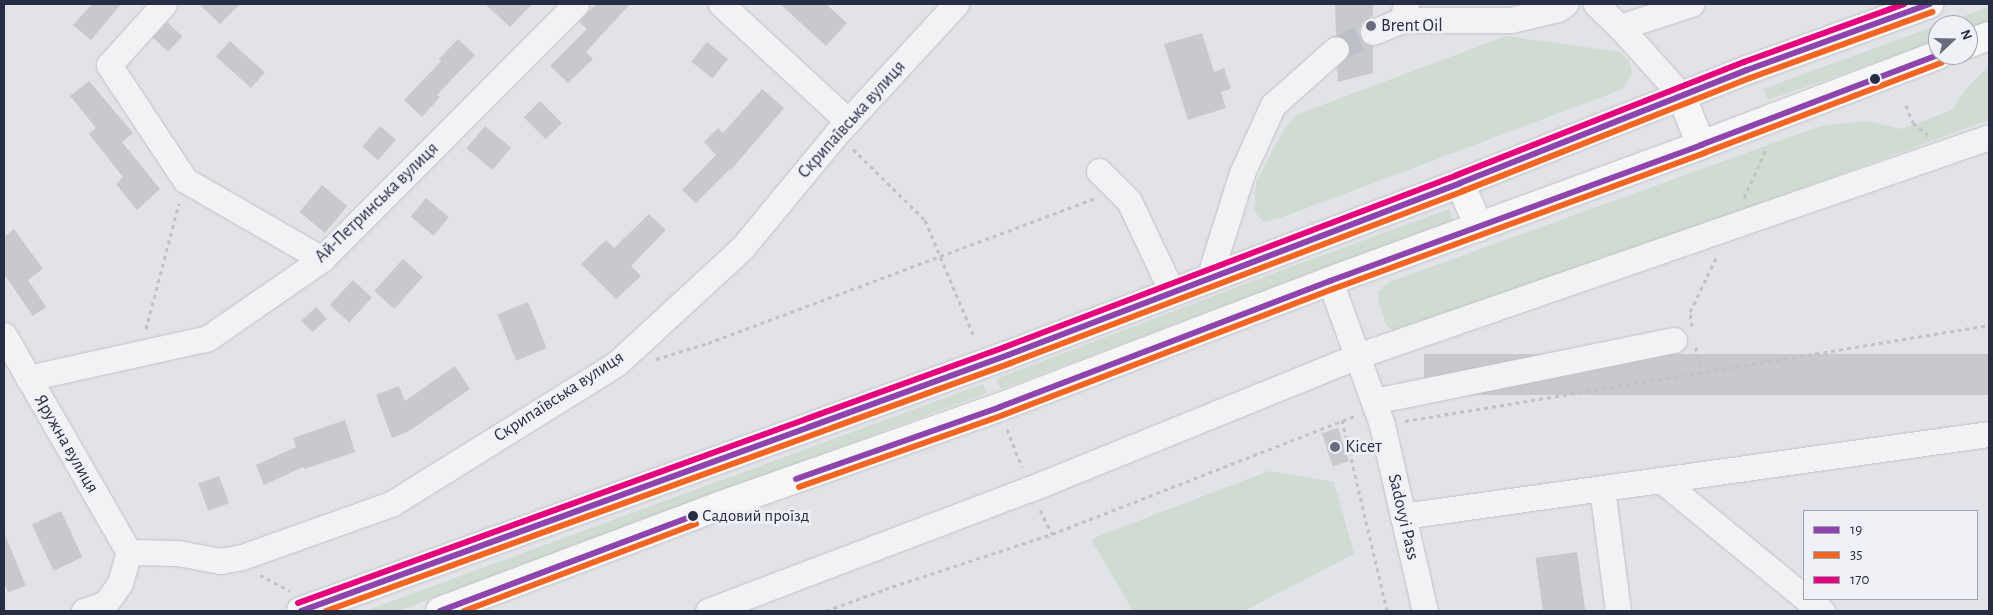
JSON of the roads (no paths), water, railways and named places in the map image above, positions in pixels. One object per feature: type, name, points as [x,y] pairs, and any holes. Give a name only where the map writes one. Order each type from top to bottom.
[{"type":"main road","points":[[301,611],[964,371],[1460,183],[1681,95],[1929,4]]},
{"type":"main road","points":[[440,611],[719,506],[1000,407],[1330,281],[1701,145],[1928,59]]},
{"type":"main road","points":[[1681,95],[1701,145]]},
{"type":"main road","points":[[1460,183],[1479,227]]},
{"type":"street","points":[[164,4],[109,65],[185,180],[322,259]]},
{"type":"street","name":"Ай-Петринська вулиця","points":[[28,378],[208,338],[322,259],[576,4]]},
{"type":"street","points":[[721,4],[843,127]]},
{"type":"street","name":"Скрипаївська вулиця","points":[[129,552],[178,553],[220,561],[242,557],[391,504],[616,364],[742,248],[843,127],[956,4]]},
{"type":"street","points":[[1373,32],[1404,12],[1511,20],[1558,9],[1565,4]]},
{"type":"street","points":[[1596,4],[1620,27],[1681,95]]},
{"type":"street","points":[[1620,27],[1691,4]]},
{"type":"street","points":[[1208,278],[1242,173],[1273,105],[1336,50]]},
{"type":"street","points":[[708,611],[1030,489],[1357,356],[1989,137]]},
{"type":"street","points":[[1099,171],[1129,201],[1172,292]]},
{"type":"street","name":"Sadovyi Pass","points":[[1330,281],[1378,412],[1425,611]]},
{"type":"street","name":"Яружна вулиця","points":[[5,338],[129,552]]},
{"type":"street","points":[[1378,412],[1674,340]]},
{"type":"street","points":[[1403,516],[1989,434]]},
{"type":"street","points":[[1661,480],[1803,596]]},
{"type":"street","points":[[1602,488],[1618,611]]},
{"type":"street","points":[[84,611],[106,603],[120,583],[129,552]]},
{"type":"street","points":[[1808,600],[1822,611]]},
{"type":"tunnel","points":[[1336,49],[1373,32]]},
{"type":"place","name":"Brent Oil","points":[[1371,26]]},
{"type":"place","name":"Кісет","points":[[1335,447]]},
{"type":"place","name":"Садовий проїзд","points":[[693,516]]}]
